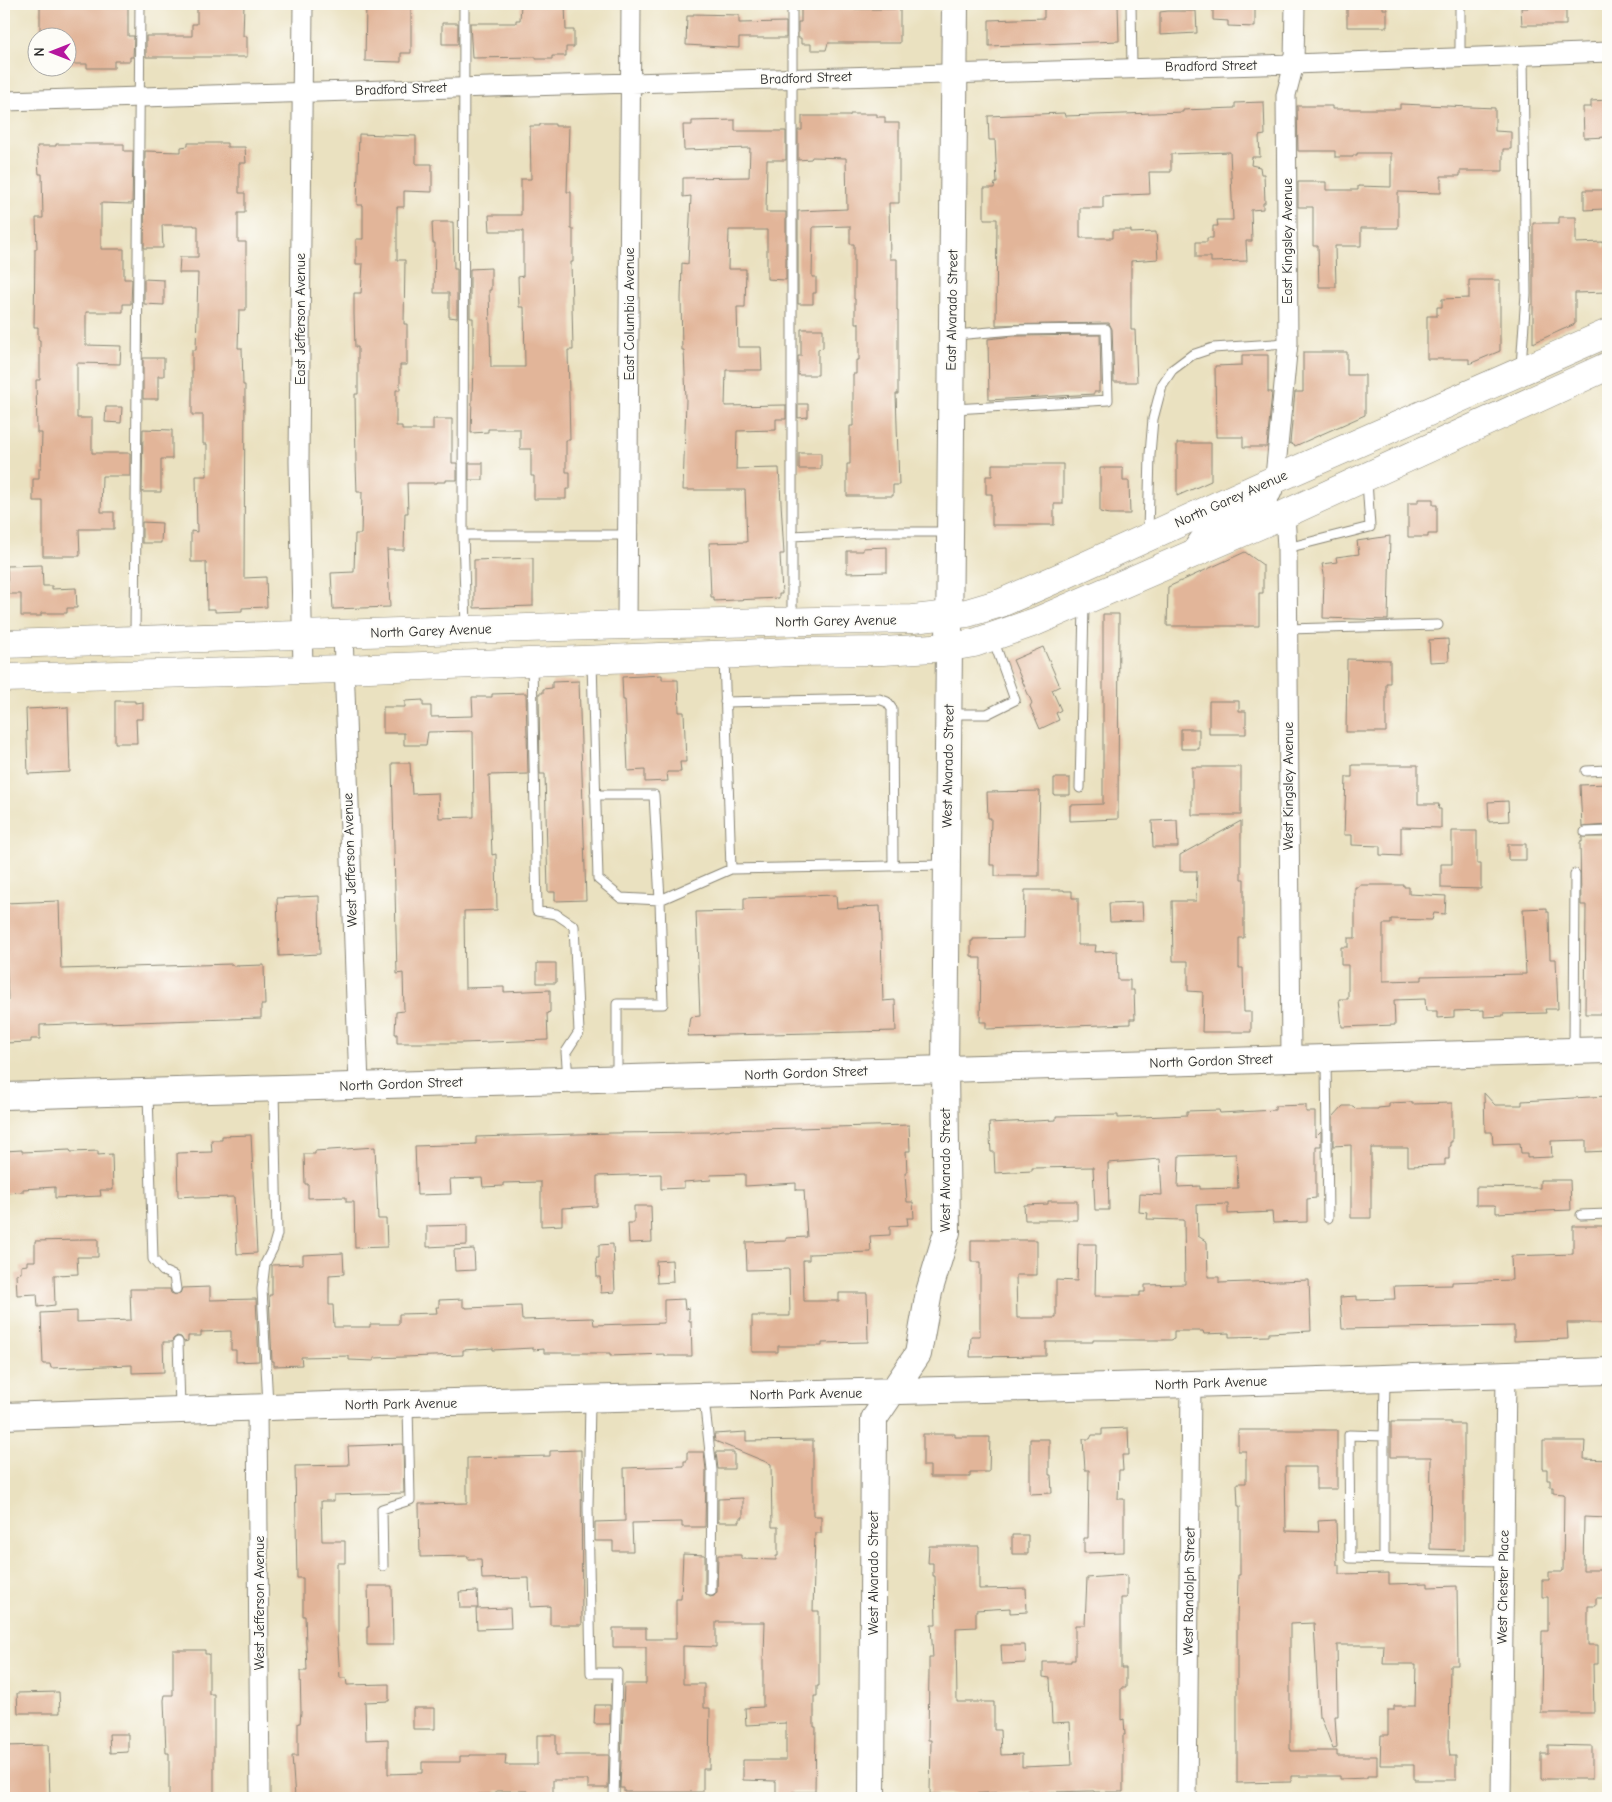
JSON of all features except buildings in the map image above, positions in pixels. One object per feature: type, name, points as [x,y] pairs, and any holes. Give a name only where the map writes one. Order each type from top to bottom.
[{"type":"main road","name":"North Garey Avenue","points":[[4,644],[627,625],[913,619],[950,616],[1001,603],[1276,479],[1608,333]]},
{"type":"main road","points":[[4,678],[343,669],[724,654],[883,651],[950,647],[974,643],[1035,622],[1285,514],[1608,366]]},
{"type":"street","name":"East Jefferson Avenue","points":[[303,4],[299,462],[303,670]]},
{"type":"street","name":"East Columbia Avenue","points":[[627,625],[631,4]]},
{"type":"street","name":"East Alvarado Street","points":[[950,616],[955,4]]},
{"type":"street","name":"East Kingsley Avenue","points":[[1276,479],[1288,343],[1286,95],[1294,64],[1295,4]]},
{"type":"street","name":"Bradford Street","points":[[4,101],[1294,64],[1608,52]]},
{"type":"street","points":[[1187,556],[1207,528],[1266,499],[1271,494],[1276,479]]},
{"type":"street","name":"West Kingsley Avenue","points":[[1285,514],[1287,548],[1290,1059]]},
{"type":"street","name":"West Alvarado Street","points":[[872,1798],[874,1419],[918,1354],[929,1292],[947,1232],[945,1070],[950,616]]},
{"type":"street","name":"West Jefferson Avenue","points":[[342,634],[359,1085]]},
{"type":"street","name":"North Gordon Street","points":[[4,1096],[1608,1050]]},
{"type":"street","name":"North Park Avenue","points":[[4,1416],[262,1407],[1191,1384],[1608,1371]]},
{"type":"street","name":"West Chester Place","points":[[1501,1798],[1506,1375]]},
{"type":"street","name":"West Randolph Street","points":[[1187,1798],[1191,1384]]},
{"type":"street","name":"West Jefferson Avenue","points":[[260,1798],[262,1407]]},
{"type":"lane","points":[[135,640],[140,4]]},
{"type":"lane","points":[[464,4],[464,534],[466,630]]},
{"type":"lane","points":[[792,4],[792,621]]},
{"type":"lane","points":[[1131,4],[1132,68]]},
{"type":"lane","points":[[1460,4],[1460,57]]},
{"type":"lane","points":[[1521,372],[1526,294],[1523,55]]},
{"type":"lane","points":[[951,409],[1108,400],[1106,329],[1014,330],[952,336]]},
{"type":"lane","points":[[1148,537],[1150,454],[1154,419],[1162,385],[1172,370],[1192,355],[1213,348],[1288,343]]},
{"type":"lane","points":[[1287,548],[1370,527],[1367,475]]},
{"type":"lane","points":[[792,536],[872,532],[950,532]]},
{"type":"lane","points":[[464,534],[627,535]]},
{"type":"lane","points":[[1080,788],[1084,601]]},
{"type":"lane","points":[[1287,629],[1438,625]]},
{"type":"lane","points":[[949,714],[987,714],[1015,700],[992,637]]},
{"type":"lane","points":[[724,654],[731,869]]},
{"type":"lane","points":[[592,659],[598,878],[621,898],[660,900],[731,869],[947,865]]},
{"type":"lane","points":[[532,661],[538,911],[556,914],[574,926],[579,1032],[566,1052],[568,1079]]},
{"type":"lane","points":[[725,702],[879,699],[888,702],[892,709],[893,866]]},
{"type":"lane","points":[[1586,771],[1608,770]]},
{"type":"lane","points":[[595,795],[654,795],[663,1004],[617,1004],[617,1078]]},
{"type":"lane","points":[[1584,832],[1608,831]]},
{"type":"lane","points":[[1574,1052],[1575,874]]},
{"type":"lane","points":[[1326,1058],[1328,1218]]},
{"type":"lane","points":[[262,1407],[262,1289],[265,1264],[277,1234],[274,1088]]},
{"type":"lane","points":[[148,1092],[153,1259],[163,1271],[174,1276],[176,1289]]},
{"type":"lane","points":[[1581,1215],[1608,1214]]},
{"type":"lane","points":[[178,1342],[180,1410]]},
{"type":"lane","points":[[1384,1558],[1385,1378]]},
{"type":"lane","points":[[704,1396],[712,1470],[711,1591]]},
{"type":"lane","points":[[590,1399],[588,1507],[591,1672],[617,1673],[614,1798]]},
{"type":"lane","points":[[383,1566],[382,1509],[410,1500],[408,1404]]},
{"type":"lane","points":[[1384,1436],[1349,1435],[1350,1558],[1504,1561]]}]
